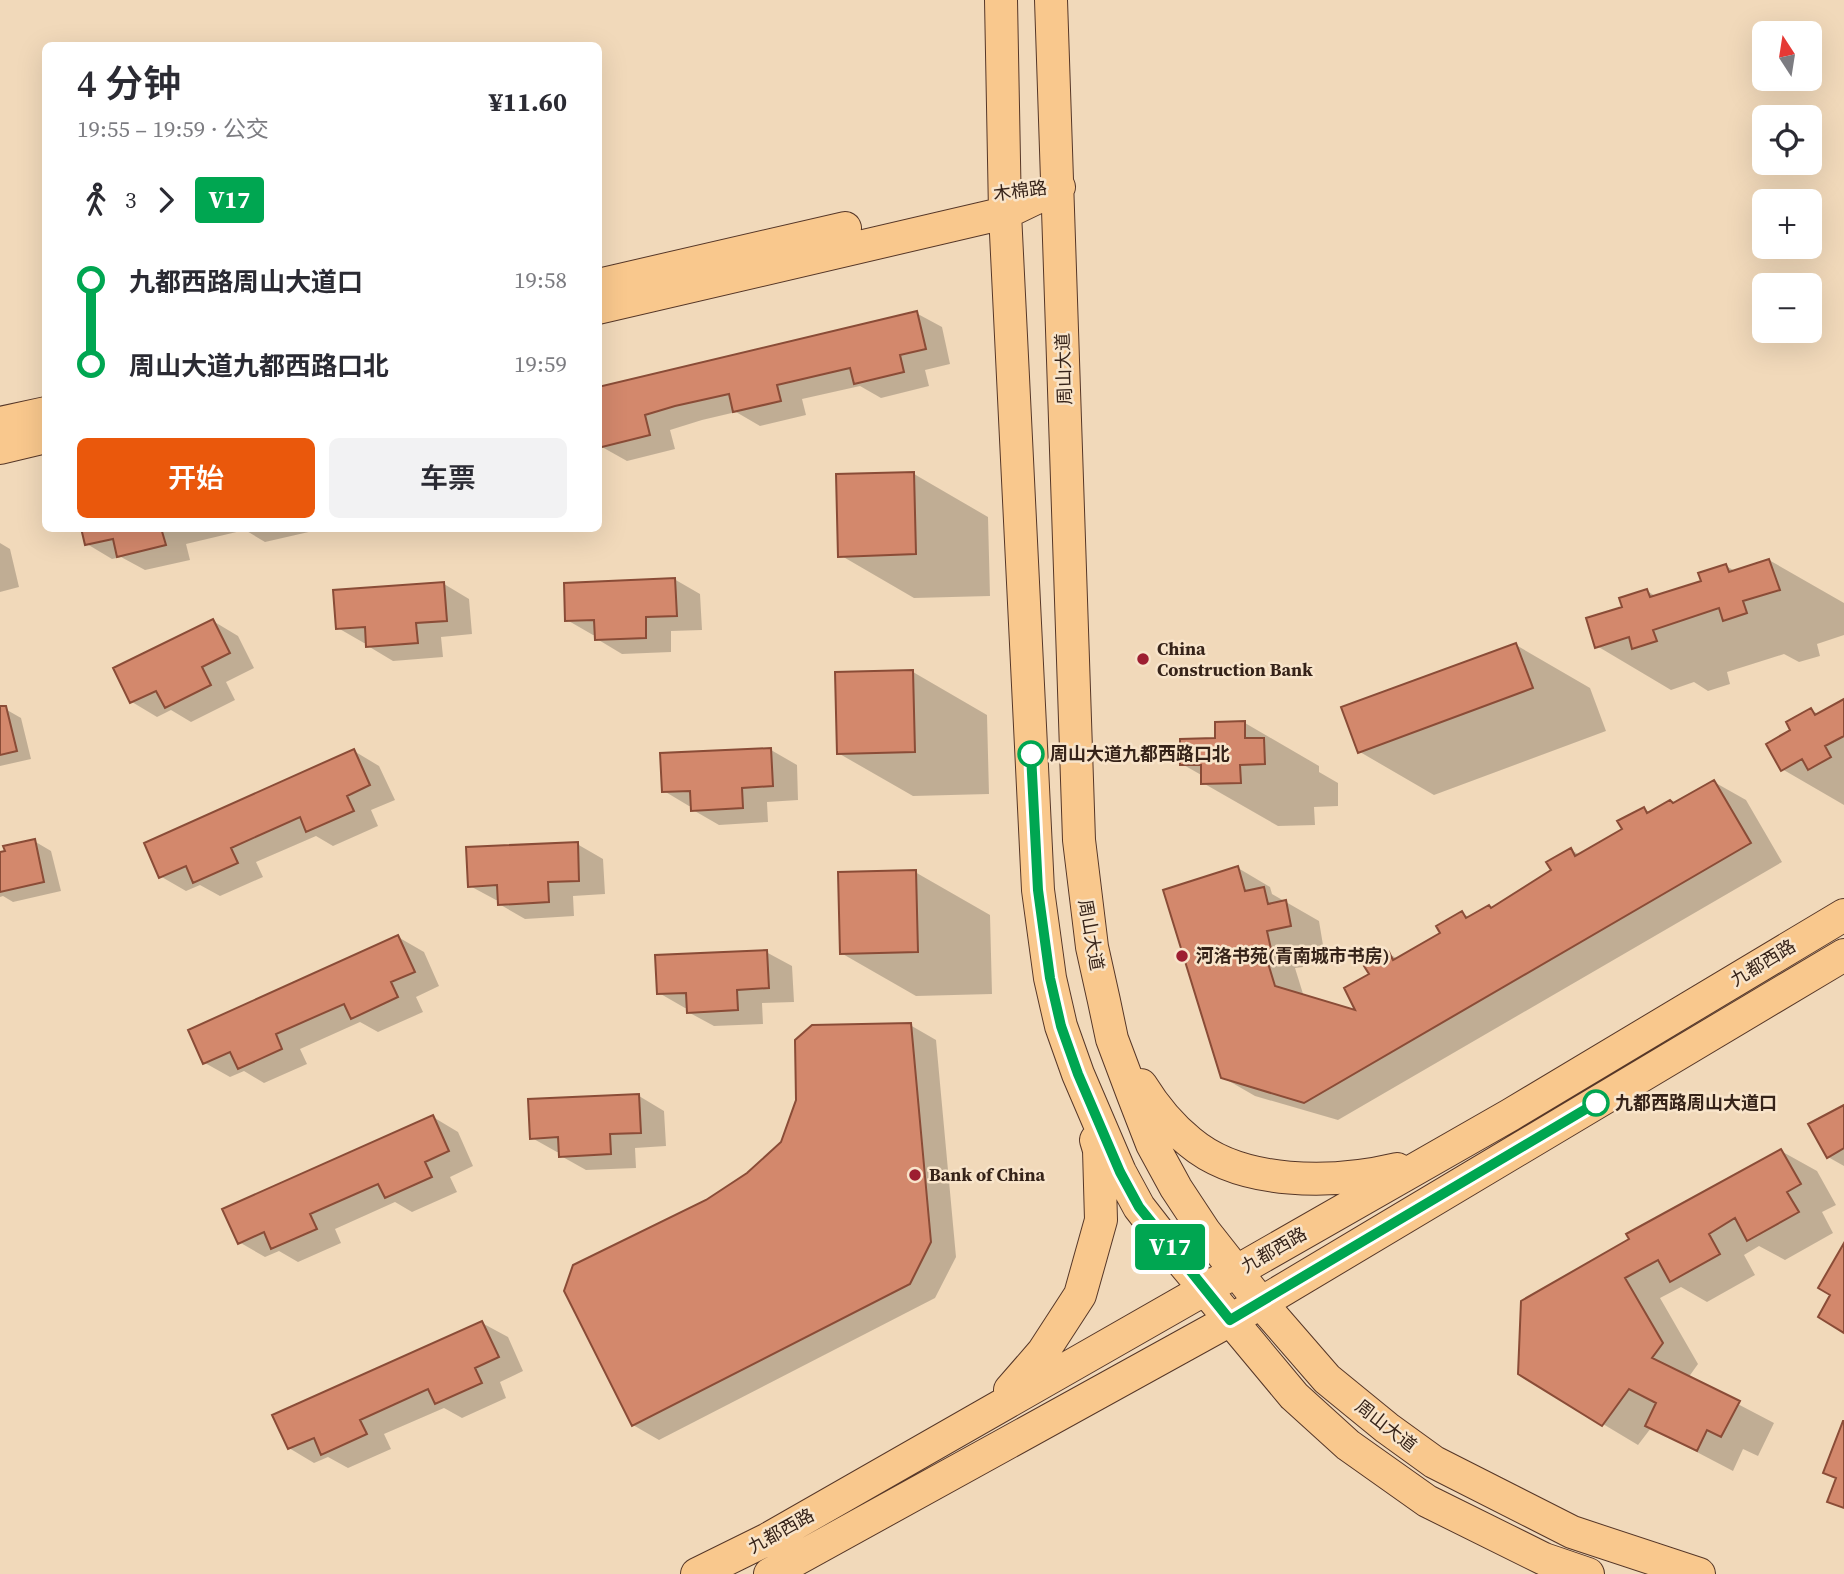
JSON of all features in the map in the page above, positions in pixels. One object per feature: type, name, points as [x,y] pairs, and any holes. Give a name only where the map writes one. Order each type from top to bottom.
[{"type":"main road","name":"周山大道","points":[[1001,0],[1005,201],[1038,890],[1055,1002],[1078,1074],[1120,1172],[1139,1207],[1294,1396],[1348,1445],[1427,1501],[1544,1559],[1588,1574]]},
{"type":"main road","name":"周山大道","points":[[1051,0],[1079,840],[1092,947],[1112,1040],[1152,1144],[1205,1232],[1261,1303],[1326,1379],[1387,1428],[1434,1462],[1572,1532],[1699,1574]]},
{"type":"main road","name":"木棉路","points":[[602,307],[1059,187]]},
{"type":"main road","name":"木棉路","points":[[602,284],[1005,201]]},
{"type":"main road","points":[[0,423],[42,414]]},
{"type":"main road","points":[[0,448],[42,438]]},
{"type":"main road","name":"九都西路","points":[[697,1574],[768,1539],[1206,1290],[1510,1115],[1844,915]]},
{"type":"main road","name":"九都西路","points":[[770,1574],[1261,1303],[1844,955]]},
{"type":"main road","points":[[1112,1040],[1168,1121],[1191,1143],[1213,1157],[1255,1171],[1310,1180],[1369,1176],[1429,1161]]},
{"type":"main road","points":[[995,1408],[1043,1352],[1080,1295],[1101,1220],[1099,1150],[1078,1074]]},
{"type":"building","points":[[917,311],[926,349],[900,355],[904,372],[854,384],[850,368],[777,385],[781,401],[733,412],[729,394],[645,415],[650,435],[602,447],[602,386]]},
{"type":"building","points":[[914,472],[916,554],[838,557],[836,474]]},
{"type":"building","points":[[82,532],[162,532],[166,545],[117,557],[113,539],[85,545]]},
{"type":"building","points":[[1769,559],[1780,590],[1743,601],[1747,613],[1723,621],[1719,608],[1653,630],[1657,641],[1632,649],[1629,637],[1595,648],[1586,618],[1622,607],[1619,598],[1647,589],[1650,597],[1701,581],[1698,573],[1726,564],[1729,572]]},
{"type":"building","points":[[675,578],[677,616],[646,617],[646,638],[595,640],[594,620],[565,621],[564,583]]},
{"type":"building","points":[[444,582],[447,621],[416,623],[418,643],[366,647],[365,627],[336,629],[333,590]]},
{"type":"building","points":[[213,619],[230,653],[202,667],[211,685],[165,708],[156,691],[130,703],[113,668]]},
{"type":"building","points":[[1516,643],[1533,688],[1358,753],[1341,707]]},
{"type":"building","points":[[913,670],[915,752],[837,754],[835,672]]},
{"type":"building","points":[[1844,699],[1844,736],[1825,746],[1831,757],[1808,770],[1802,759],[1781,771],[1766,744],[1790,730],[1786,722],[1811,708],[1815,715]]},
{"type":"building","points":[[0,706],[6,706],[17,751],[0,755]]},
{"type":"building","points":[[1245,721],[1245,738],[1264,738],[1265,764],[1240,765],[1241,783],[1201,784],[1201,765],[1180,765],[1180,739],[1215,738],[1215,722]]},
{"type":"building","points":[[771,748],[773,786],[742,788],[743,808],[691,811],[690,791],[662,792],[660,753]]},
{"type":"building","points":[[354,749],[370,785],[347,796],[354,811],[306,832],[300,817],[231,848],[238,863],[193,883],[186,866],[159,878],[144,843]]},
{"type":"building","points":[[1714,780],[1751,843],[1304,1103],[1221,1078],[1163,890],[1238,866],[1245,891],[1264,887],[1268,904],[1286,900],[1291,926],[1267,931],[1271,949],[1264,950],[1275,986],[1355,1010],[1344,988],[1369,974],[1364,966],[1389,952],[1393,960],[1440,933],[1436,926],[1462,911],[1466,918],[1489,905],[1491,908],[1551,870],[1546,862],[1571,848],[1575,856],[1622,829],[1617,821],[1644,807],[1647,813],[1670,800],[1673,803]]},
{"type":"building","points":[[35,839],[44,882],[0,892],[0,852],[5,851],[3,846]]},
{"type":"building","points":[[578,842],[579,881],[548,882],[549,902],[498,905],[497,885],[468,887],[466,847]]},
{"type":"building","points":[[916,870],[918,952],[840,954],[838,872]]},
{"type":"building","points":[[398,935],[415,972],[391,982],[398,997],[351,1019],[344,1004],[276,1034],[282,1049],[238,1069],[230,1052],[203,1064],[188,1030]]},
{"type":"building","points":[[767,950],[769,988],[737,990],[738,1010],[687,1013],[686,993],[657,994],[655,955]]},
{"type":"building","points":[[911,1023],[931,1242],[910,1284],[632,1426],[564,1291],[573,1265],[706,1200],[747,1173],[781,1142],[796,1100],[795,1040],[812,1025]]},
{"type":"building","points":[[639,1094],[641,1133],[610,1134],[611,1154],[559,1157],[558,1137],[530,1139],[528,1099]]},
{"type":"building","points":[[1844,1105],[1844,1148],[1827,1158],[1808,1124]]},
{"type":"building","points":[[433,1115],[449,1151],[425,1162],[432,1177],[385,1198],[378,1184],[310,1214],[317,1229],[271,1249],[264,1232],[238,1244],[222,1209]]},
{"type":"building","points":[[1781,1149],[1801,1184],[1787,1192],[1799,1212],[1747,1241],[1735,1218],[1709,1234],[1720,1254],[1670,1282],[1658,1260],[1625,1278],[1663,1343],[1652,1358],[1740,1401],[1721,1437],[1707,1430],[1697,1451],[1645,1426],[1656,1403],[1629,1389],[1602,1426],[1518,1374],[1521,1301],[1629,1239],[1626,1234]]},
{"type":"building","points":[[1844,1243],[1844,1333],[1818,1317],[1830,1295],[1818,1288]]},
{"type":"building","points":[[482,1321],[499,1357],[475,1368],[482,1383],[435,1404],[428,1389],[360,1420],[367,1434],[321,1455],[314,1438],[288,1449],[272,1415]]},
{"type":"building","points":[[1843,1421],[1844,1508],[1827,1502],[1836,1478],[1823,1473]]},
{"type":"bus line","name":"V17","points":[[1031,754],[1043,937],[1061,1026],[1078,1074],[1120,1172],[1139,1207],[1230,1320],[1596,1103]]},
{"type":"place","name":"China Construction Bank","points":[[1143,659]]},
{"type":"place","name":"周山大道九都西路口北","points":[[1031,754]]},
{"type":"place","name":"河洛书苑(青南城市书房)","points":[[1182,956]]},
{"type":"place","name":"九都西路周山大道口","points":[[1596,1103]]},
{"type":"place","name":"Bank of China","points":[[915,1175]]}]
